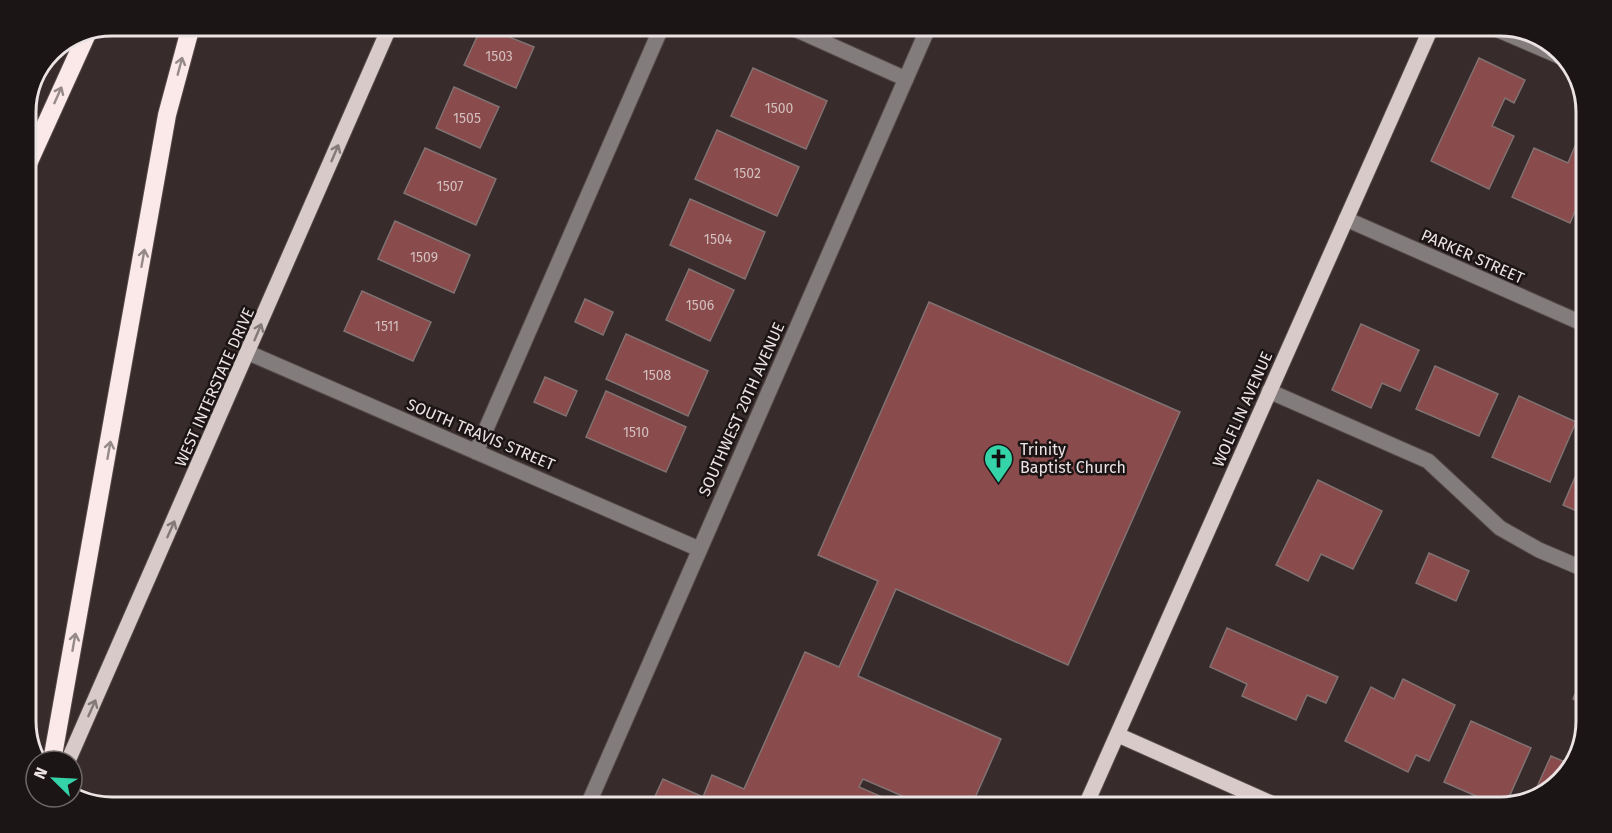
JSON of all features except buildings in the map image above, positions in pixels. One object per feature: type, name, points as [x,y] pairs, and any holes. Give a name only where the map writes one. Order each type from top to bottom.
[{"type":"highway","points":[[54,749],[167,115],[188,36]]},
{"type":"highway","points":[[36,146],[83,42]]},
{"type":"main road","name":"WEST INTERSTATE DRIVE","points":[[73,749],[249,353],[386,36]]},
{"type":"main road","name":"WOLFLIN AVENUE","points":[[1090,797],[1428,36]]},
{"type":"main road","points":[[1118,735],[1258,797]]},
{"type":"street","points":[[476,452],[658,36]]},
{"type":"street","points":[[810,36],[906,79]]},
{"type":"street","name":"SOUTHWEST 20TH AVENUE","points":[[591,797],[925,36]]},
{"type":"street","points":[[1515,37],[1541,48]]},
{"type":"street","name":"PARKER STREET","points":[[1346,219],[1576,321]]},
{"type":"street","name":"SOUTH TRAVIS STREET","points":[[249,353],[699,549]]},
{"type":"street","points":[[1269,391],[1428,461],[1500,528],[1539,550],[1576,566]]},
{"type":"place","name":"Trinity Baptist Church","points":[[999,484]]}]
